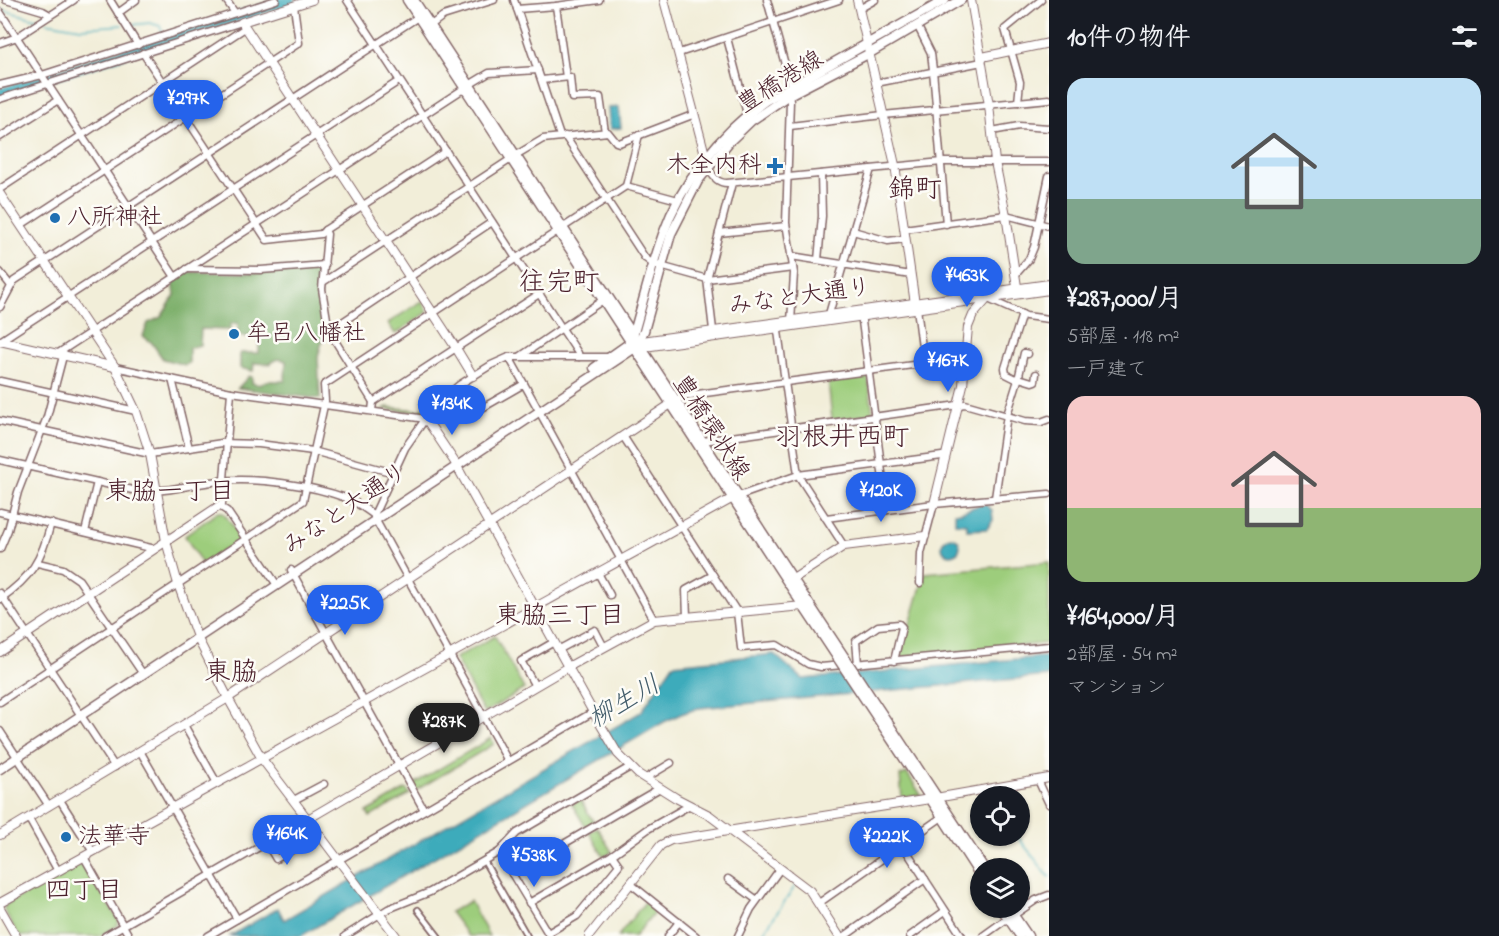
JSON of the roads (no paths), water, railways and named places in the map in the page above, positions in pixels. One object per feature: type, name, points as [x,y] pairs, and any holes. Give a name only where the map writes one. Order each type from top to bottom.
[{"type":"main road","name":"豊橋環状線","points":[[407,0],[467,86]]},
{"type":"main road","name":"豊橋環状線","points":[[414,0],[467,86],[806,607],[977,858]]},
{"type":"main road","name":"豊橋港線","points":[[868,49],[945,0]]},
{"type":"main road","name":"豊橋港線","points":[[657,265],[707,163],[723,137],[747,114],[962,0]]},
{"type":"main road","name":"豊橋港線","points":[[635,342],[657,265],[663,233],[678,200],[707,163],[751,121],[790,91]]},
{"type":"main road","name":"豊橋環状線","points":[[560,228],[603,300],[635,342]]},
{"type":"main road","name":"みなと大通り","points":[[538,409],[635,342]]},
{"type":"main road","name":"みなと大通り","points":[[0,763],[80,714],[635,342]]},
{"type":"main road","name":"豊橋環状線","points":[[674,402],[703,441],[736,497],[793,579],[806,607]]},
{"type":"main road","name":"みなと大通り","points":[[0,769],[16,755]]},
{"type":"main road","name":"豊橋環状線","points":[[934,798],[942,817],[970,860]]},
{"type":"main road","points":[[1013,918],[1020,936]]},
{"type":"main road","points":[[1014,918],[1028,936]]},
{"type":"street","points":[[6,0],[50,15]]},
{"type":"street","points":[[0,43],[17,37],[74,0]]},
{"type":"street","points":[[110,0],[138,45]]},
{"type":"street","points":[[118,13],[136,0]]},
{"type":"street","points":[[226,0],[235,13]]},
{"type":"street","points":[[0,189],[163,81],[276,0]]},
{"type":"street","points":[[0,85],[45,80],[143,53],[235,13],[294,6],[312,0]]},
{"type":"street","points":[[347,0],[579,357]]},
{"type":"street","points":[[431,25],[442,16],[494,0]]},
{"type":"street","points":[[514,0],[562,136],[645,258],[657,265],[706,279],[793,267]]},
{"type":"street","points":[[517,9],[599,0]]},
{"type":"street","points":[[664,0],[707,163],[711,174],[720,182],[732,183],[942,162],[1049,162]]},
{"type":"street","points":[[767,0],[790,91],[786,226],[793,267],[791,322]]},
{"type":"street","points":[[679,53],[839,0]]},
{"type":"street","points":[[857,0],[894,165],[924,363]]},
{"type":"street","points":[[860,9],[875,0]]},
{"type":"street","points":[[971,0],[989,105],[995,162],[1018,291]]},
{"type":"street","points":[[1018,102],[1020,82],[1005,29],[1041,0]]},
{"type":"street","points":[[21,225],[299,43],[294,6]]},
{"type":"street","points":[[556,6],[566,77]]},
{"type":"street","points":[[0,12],[175,278]]},
{"type":"street","points":[[0,307],[14,281],[418,17]]},
{"type":"street","points":[[244,25],[473,376]]},
{"type":"street","points":[[0,99],[138,45],[244,25]]},
{"type":"street","points":[[917,25],[931,53],[938,111],[946,224]]},
{"type":"street","points":[[727,38],[747,114]]},
{"type":"street","points":[[876,83],[1049,43]]},
{"type":"street","points":[[143,53],[267,240],[321,234],[446,151]]},
{"type":"street","points":[[0,549],[54,393],[60,355],[91,332],[467,86],[489,73],[538,70]]},
{"type":"street","points":[[542,80],[570,77],[572,98],[600,97],[605,132]]},
{"type":"street","points":[[0,341],[399,81]]},
{"type":"street","points":[[790,126],[1049,99]]},
{"type":"street","points":[[0,137],[58,100]]},
{"type":"street","points":[[323,282],[543,139],[608,132],[618,143],[695,114]]},
{"type":"street","points":[[992,131],[1019,126],[1049,128]]},
{"type":"street","points":[[0,702],[303,501],[324,404],[324,385],[626,186],[639,135]]},
{"type":"street","points":[[829,314],[871,169]]},
{"type":"street","points":[[818,260],[822,216],[821,174]]},
{"type":"street","points":[[1016,274],[1031,253],[1049,176]]},
{"type":"street","points":[[713,330],[706,279],[732,183]]},
{"type":"street","points":[[626,186],[678,200]]},
{"type":"street","points":[[0,194],[115,367],[136,411],[150,454],[166,541],[178,584],[196,635],[228,698],[262,759],[354,877],[368,901],[396,936]]},
{"type":"street","points":[[904,229],[1006,215],[1049,226]]},
{"type":"street","points":[[329,331],[492,222]]},
{"type":"street","points":[[719,233],[786,226]]},
{"type":"street","points":[[325,230],[327,234],[322,289],[329,331],[373,402],[372,411]]},
{"type":"street","points":[[853,231],[888,241],[905,238]]},
{"type":"street","points":[[791,256],[910,275]]},
{"type":"street","points":[[187,269],[261,270],[324,265]]},
{"type":"street","points":[[0,272],[12,286]]},
{"type":"street","name":"みなと大通り","points":[[915,305],[987,299],[1049,284]]},
{"type":"street","name":"みなと大通り","points":[[635,342],[1018,291],[1049,290]]},
{"type":"street","points":[[373,402],[539,294]]},
{"type":"street","points":[[920,583],[921,553],[963,385],[966,335],[970,321],[987,299],[1022,314],[1049,319]]},
{"type":"street","points":[[520,357],[603,300]]},
{"type":"street","points":[[861,313],[887,510]]},
{"type":"street","name":"みなと大通り","points":[[791,322],[829,314],[861,313]]},
{"type":"street","points":[[1022,314],[1005,368],[1006,374],[1032,382],[1035,381],[1036,374]]},
{"type":"street","points":[[777,324],[798,476],[844,546]]},
{"type":"street","name":"みなと大通り","points":[[635,342],[713,330],[777,324]]},
{"type":"street","points":[[0,341],[231,392],[426,419],[490,525],[618,754],[630,767],[660,788],[709,815],[810,891],[839,936]]},
{"type":"street","points":[[995,498],[1007,415],[1024,353],[1028,354]]},
{"type":"street","points":[[510,357],[654,620]]},
{"type":"street","points":[[374,518],[405,448],[433,408],[473,376],[510,357],[611,357]]},
{"type":"street","points":[[0,835],[228,698],[683,396],[965,358]]},
{"type":"street","points":[[172,379],[189,448]]},
{"type":"street","points":[[0,381],[136,411]]},
{"type":"street","points":[[484,407],[524,384]]},
{"type":"street","points":[[0,652],[220,505],[231,392]]},
{"type":"street","points":[[703,441],[965,404],[1027,422],[1041,422],[1049,419]]},
{"type":"street","points":[[0,421],[150,454],[227,443],[259,444],[313,451],[394,473]]},
{"type":"street","points":[[623,436],[737,612],[741,648],[777,645],[800,660],[815,666],[1049,646]]},
{"type":"street","points":[[0,903],[736,497],[798,476],[945,457]]},
{"type":"street","points":[[0,460],[137,491],[157,492],[245,479],[306,488],[357,503],[374,518],[508,761]]},
{"type":"street","points":[[85,532],[97,482]]},
{"type":"street","points":[[826,518],[934,504],[1049,494]]},
{"type":"street","points":[[220,505],[227,511],[275,583]]},
{"type":"street","points":[[0,512],[154,549]]},
{"type":"street","points":[[51,523],[38,562],[27,578],[1,597],[115,767]]},
{"type":"street","points":[[793,579],[844,546],[925,536]]},
{"type":"street","points":[[38,562],[70,572],[79,580],[142,672]]},
{"type":"street","points":[[292,572],[424,810]]},
{"type":"street","points":[[598,573],[610,595]]},
{"type":"street","points":[[687,617],[686,590],[713,575]]},
{"type":"street","points":[[105,936],[568,667],[654,620],[806,607]]},
{"type":"street","points":[[858,664],[856,640],[878,626],[899,624],[902,627],[894,661]]},
{"type":"street","points":[[535,686],[521,661],[596,630],[604,647]]},
{"type":"street","points":[[208,936],[593,712]]},
{"type":"street","points":[[184,725],[217,783]]},
{"type":"street","points":[[0,731],[49,806]]},
{"type":"street","points":[[140,751],[237,919]]},
{"type":"street","points":[[646,778],[671,763]]},
{"type":"street","points":[[345,936],[379,915],[432,891],[484,861],[499,852],[517,834],[630,767]]},
{"type":"street","points":[[589,936],[661,845],[671,840],[1049,778]]},
{"type":"street","points":[[1038,780],[1049,804]]},
{"type":"street","points":[[294,800],[324,784]]},
{"type":"street","points":[[512,874],[660,788]]},
{"type":"street","points":[[60,800],[93,852]]},
{"type":"street","points":[[530,903],[612,855],[648,829],[690,805]]},
{"type":"street","points":[[819,903],[942,817]]},
{"type":"street","points":[[29,819],[58,871]]},
{"type":"street","points":[[266,842],[276,859],[319,834]]},
{"type":"street","points":[[902,844],[962,936]]},
{"type":"street","points":[[499,852],[548,934],[576,916],[619,865],[612,855]]},
{"type":"street","points":[[84,857],[129,936]]},
{"type":"street","points":[[484,861],[527,936]]},
{"type":"street","points":[[738,936],[751,909],[780,869]]},
{"type":"street","points":[[728,879],[757,900]]},
{"type":"street","points":[[845,936],[925,879]]},
{"type":"street","points":[[631,884],[696,936]]},
{"type":"street","points":[[1030,903],[1040,897],[1049,896]]},
{"type":"street","points":[[0,908],[16,936]]},
{"type":"street","points":[[418,910],[438,936]]},
{"type":"street","points":[[910,936],[945,911]]},
{"type":"street","points":[[983,936],[1006,918]]},
{"type":"street","points":[[668,936],[679,922]]},
{"type":"water","points":[[619,107],[621,128],[610,129],[608,108]]},
{"type":"water","points":[[985,504],[992,510],[993,520],[987,529],[967,530],[967,524],[955,523],[955,513]]},
{"type":"water","points":[[951,537],[957,540],[960,546],[957,552],[951,555],[945,552],[942,546],[945,540]]},
{"type":"water","points":[[774,654],[803,679],[1049,656],[1049,676],[699,708],[664,722],[301,936],[230,936],[278,908],[284,920],[641,712],[673,664]]},
{"type":"waterway","points":[[0,93],[290,0]]},
{"type":"waterway","points":[[3,10],[39,20]]},
{"type":"waterway","points":[[46,22],[81,28],[122,25]]},
{"type":"waterway","points":[[129,25],[150,23],[160,26],[163,34]]},
{"type":"waterway","points":[[1025,846],[1049,877]]},
{"type":"waterway","points":[[761,936],[796,885]]},
{"type":"place","name":"木全内科","points":[[775,166]]},
{"type":"place","name":"八所神社","points":[[55,218]]},
{"type":"place","name":"牟呂八幡社","points":[[234,334]]},
{"type":"place","name":"法華寺","points":[[66,837]]},
{"type":"district","name":"錦町","points":[[915,190]]},
{"type":"district","name":"往完町","points":[[559,283]]},
{"type":"district","name":"羽根井西町","points":[[842,438]]},
{"type":"district","name":"東脇一丁目","points":[[170,493]]},
{"type":"district","name":"東脇三丁目","points":[[560,617]]},
{"type":"district","name":"東脇","points":[[231,673]]},
{"type":"district","name":"四丁目","points":[[84,892]]},
{"type":"water label","name":"柳生川","points":[[625,703]]}]
